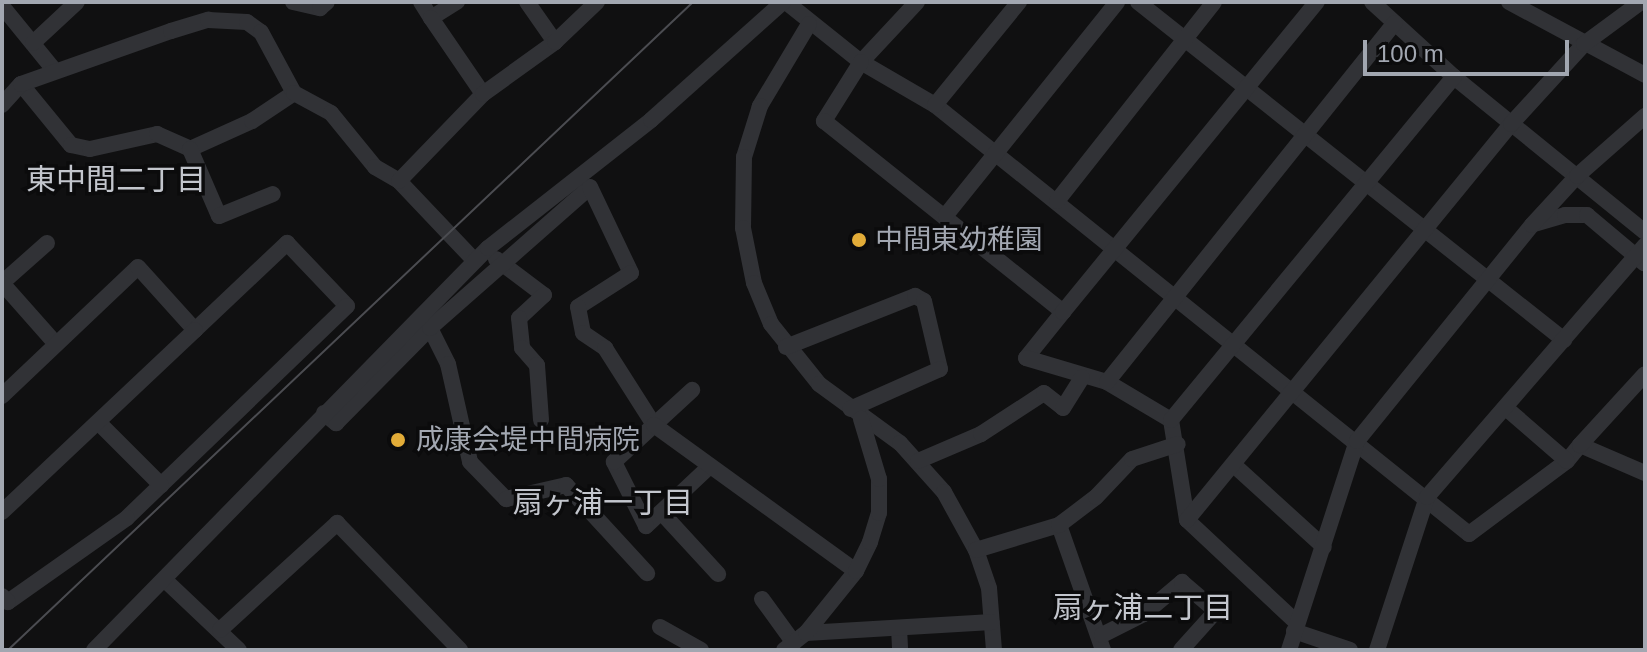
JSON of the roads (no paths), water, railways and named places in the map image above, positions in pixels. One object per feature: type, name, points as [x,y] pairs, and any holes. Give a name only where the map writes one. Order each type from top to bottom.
[{"type":"street","points":[[33,43],[77,2]]},
{"type":"street","points":[[205,2],[208,20]]},
{"type":"street","points":[[293,2],[320,8],[327,2]]},
{"type":"street","points":[[421,2],[483,94]]},
{"type":"street","points":[[431,18],[457,2]]},
{"type":"street","points":[[527,2],[555,42]]},
{"type":"street","points":[[399,181],[483,94],[555,42],[597,2]]},
{"type":"street","points":[[97,649],[488,248],[651,120],[784,2],[861,62],[935,105],[1427,497],[1469,534],[1567,461],[1645,374]]},
{"type":"street","points":[[894,2],[912,8],[861,62],[824,121],[946,215],[1063,312]]},
{"type":"street","points":[[935,105],[1019,2]]},
{"type":"street","points":[[946,215],[998,156],[1117,2]]},
{"type":"street","points":[[1138,2],[1564,340]]},
{"type":"street","points":[[1057,201],[1214,2]]},
{"type":"street","points":[[1317,2],[1026,358],[1082,378],[1107,382],[1171,420],[1178,444],[1187,520],[1296,627],[1350,650]]},
{"type":"street","points":[[1372,2],[1454,77],[1645,232]]},
{"type":"street","points":[[1509,2],[1534,7],[1584,44],[1645,75]]},
{"type":"street","points":[[1187,520],[1235,466],[1422,228],[1511,124],[1584,44],[1641,2]]},
{"type":"street","points":[[2,6],[55,71]]},
{"type":"street","points":[[2,105],[21,84],[55,71],[208,20],[247,22],[261,32],[294,93],[331,113],[375,167],[399,181],[475,261]]},
{"type":"street","points":[[1107,382],[1395,23]]},
{"type":"street","points":[[809,24],[760,106],[740,184],[754,283],[786,347],[819,384],[918,461],[944,492],[976,550],[989,588],[994,650]]},
{"type":"street","points":[[1171,420],[1454,77]]},
{"type":"street","points":[[21,84],[79,149],[157,134],[190,149],[219,216],[273,194]]},
{"type":"street","points":[[190,149],[252,121],[294,93]]},
{"type":"street","points":[[1289,650],[1357,441],[1489,282],[1532,225],[1577,176],[1643,122]]},
{"type":"street","points":[[324,413],[336,423],[430,328],[590,187],[631,273],[578,307],[583,333],[605,348],[654,425],[856,571]]},
{"type":"street","points":[[1377,650],[1427,497],[1507,409],[1564,340],[1643,256],[1587,215],[1565,215],[1532,225]]},
{"type":"street","points":[[47,243],[2,283],[56,344]]},
{"type":"street","points":[[2,512],[287,243],[347,306],[127,518],[8,602],[2,596]]},
{"type":"street","points":[[488,248],[500,265],[544,295],[519,318],[522,348],[537,365],[541,420]]},
{"type":"street","points":[[2,396],[138,267],[195,330]]},
{"type":"street","points":[[786,347],[915,296],[924,301],[940,369],[856,414]]},
{"type":"street","points":[[430,328],[448,364],[470,462],[506,499],[566,485],[647,573]]},
{"type":"street","points":[[918,461],[981,434],[1044,393],[1063,408],[1082,378]]},
{"type":"street","points":[[692,390],[614,462],[646,526],[710,466]]},
{"type":"street","points":[[1507,409],[1567,461]]},
{"type":"street","points":[[798,644],[856,571],[879,513],[879,479],[856,414]]},
{"type":"street","points":[[99,423],[161,485]]},
{"type":"street","points":[[976,550],[1059,525],[1096,497],[1132,459],[1178,444]]},
{"type":"street","points":[[1580,445],[1645,473]]},
{"type":"street","points":[[1235,466],[1324,547]]},
{"type":"street","points":[[662,513],[718,574]]},
{"type":"street","points":[[220,630],[337,523],[460,650]]},
{"type":"street","points":[[1059,525],[1102,643],[1144,614],[1182,582],[1216,611],[1181,650]]},
{"type":"street","points":[[166,581],[239,650]]},
{"type":"street","points":[[762,599],[798,644]]},
{"type":"street","points":[[798,644],[899,628],[992,622]]},
{"type":"street","points":[[660,627],[701,650]]},
{"type":"street","points":[[899,628],[900,650]]},
{"type":"tram line","points":[[8,650],[693,2]]},
{"type":"place","name":"中間東幼稚園","points":[[859,240]]},
{"type":"place","name":"成康会堤中間病院","points":[[398,440]]},
{"type":"district","name":"東中間二丁目","points":[[116,180]]},
{"type":"district","name":"扇ヶ浦一丁目","points":[[603,503]]},
{"type":"district","name":"扇ヶ浦二丁目","points":[[1143,608]]}]
